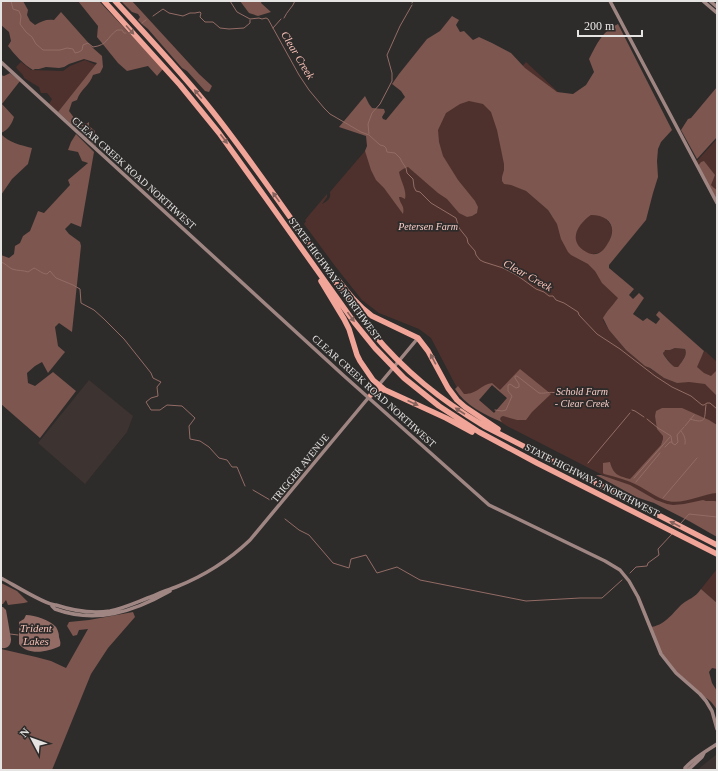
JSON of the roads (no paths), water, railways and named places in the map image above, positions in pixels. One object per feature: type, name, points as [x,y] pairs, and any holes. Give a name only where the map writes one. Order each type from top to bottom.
[{"type":"highway","name":"STATE HIGHWAY 3 NORTHWEST","points":[[104,1],[168,71],[219,133],[361,331],[404,378],[439,406],[465,424],[537,463],[717,554]]},
{"type":"highway","name":"STATE HIGHWAY 3 NORTHWEST","points":[[115,1],[173,64],[212,111],[244,152],[372,332],[402,365],[439,397],[484,426],[717,545]]},
{"type":"highway","points":[[299,230],[317,250],[352,298],[365,310],[372,316],[418,338],[428,351],[448,388],[460,403],[531,450]]},
{"type":"highway","points":[[304,251],[344,319],[362,366],[373,380],[385,390],[446,418],[506,450],[537,463]]},
{"type":"highway","points":[[371,395],[374,387],[373,380]]},
{"type":"highway","points":[[371,395],[378,390],[385,390]]},
{"type":"main road","points":[[610,1],[717,203]]},
{"type":"main road","points":[[703,1],[717,13]]},
{"type":"main road","points":[[710,1],[717,7]]},
{"type":"main road","name":"CLEAR CREEK ROAD NORTHWEST","points":[[1,62],[363,393],[489,505],[605,561],[623,573],[636,592],[661,654],[675,671],[706,701],[712,711],[717,729]]},
{"type":"main road","name":"TRIGGER AVENUE","points":[[52,606],[56,605],[79,611],[94,612],[115,610],[176,587],[216,568],[250,540],[418,338]]},
{"type":"main road","name":"TRIGGER AVENUE","points":[[1,578],[55,609],[90,616],[110,615],[135,608],[176,587]]},
{"type":"main road","points":[[132,604],[135,608]]},
{"type":"main road","points":[[684,770],[696,757],[717,744]]},
{"type":"main road","points":[[688,770],[702,757],[704,753]]},
{"type":"water","name":"Trident Lakes","points":[[1,607],[6,610],[11,639],[9,646],[6,648],[1,648]]},
{"type":"water","name":"Trident Lakes","points":[[26,615],[42,618],[53,624],[58,632],[60,646],[50,650],[38,652],[23,648],[19,644],[19,622],[24,619]]},
{"type":"waterway","points":[[11,1],[13,9],[19,11],[21,16],[20,24],[32,37],[36,44],[43,50],[60,50],[67,48],[73,49],[75,53],[82,50],[83,45],[88,43],[93,47],[102,45],[117,30],[122,30],[126,33]]},
{"type":"waterway","name":"Clear Creek","points":[[230,1],[237,12],[250,19],[268,19],[299,75],[324,108],[330,114],[369,135],[380,145],[384,146],[387,152],[395,153],[400,158],[406,168],[407,173],[413,179],[416,191],[420,192],[431,203],[456,218],[459,228],[467,238],[468,243],[480,260],[503,268],[518,276],[536,289],[549,296],[553,296],[556,300],[578,312],[579,315],[597,334],[620,349],[655,376],[672,387],[691,396],[702,405],[710,403],[717,409]]},
{"type":"waterway","points":[[284,18],[295,1]]},
{"type":"waterway","points":[[369,134],[368,124],[372,113],[380,104],[392,81],[392,73],[387,55],[400,26],[412,5]]},
{"type":"waterway","points":[[153,16],[163,9],[169,13],[183,16],[190,13],[200,12],[200,17],[205,22],[213,22],[220,28],[229,29],[244,28],[250,23],[250,20]]},
{"type":"waterway","points":[[273,28],[281,19]]},
{"type":"waterway","points":[[142,23],[146,20]]},
{"type":"waterway","points":[[1,262],[16,270],[28,272],[34,268],[45,274],[50,271],[56,278],[80,289],[81,303],[94,310],[104,319],[124,339],[151,373],[153,378],[161,382],[157,387],[158,396],[151,398],[146,402],[151,410],[160,410],[167,405],[182,406],[195,418],[189,426],[190,439],[200,441],[209,447],[219,458],[227,460],[232,467],[237,467],[245,486]]},
{"type":"waterway","points":[[495,410],[506,410],[512,396],[508,391],[508,385],[510,384],[516,388],[519,387],[515,376],[539,393],[556,393]]},
{"type":"waterway","points":[[690,419],[696,421],[704,419],[706,405]]},
{"type":"waterway","points":[[632,410],[644,417]]},
{"type":"waterway","points":[[588,463],[630,413]]},
{"type":"waterway","points":[[685,426],[694,415]]},
{"type":"waterway","points":[[647,419],[671,436],[672,443],[675,445],[678,442],[677,435],[684,427]]},
{"type":"waterway","points":[[681,431],[685,444]]},
{"type":"waterway","points":[[634,478],[670,437]]},
{"type":"waterway","points":[[665,447],[672,442]]},
{"type":"waterway","points":[[636,482],[660,453]]},
{"type":"waterway","points":[[663,498],[697,458]]},
{"type":"waterway","points":[[253,490],[270,500]]},
{"type":"waterway","points":[[681,523],[689,514],[717,517]]},
{"type":"waterway","points":[[285,519],[299,530],[309,535],[333,563],[349,568],[351,559],[366,555],[377,573],[397,567],[420,580],[526,601],[602,598],[622,580]]},
{"type":"waterway","points":[[630,573],[636,567],[647,566],[648,563],[659,555],[658,549],[672,534]]},
{"type":"waterway","points":[[10,634],[18,635]]},
{"type":"park label","name":"Petersen Farm","points":[[428,226]]},
{"type":"park label","name":"Schold Farm - Clear Creek","points":[[582,396]]}]
